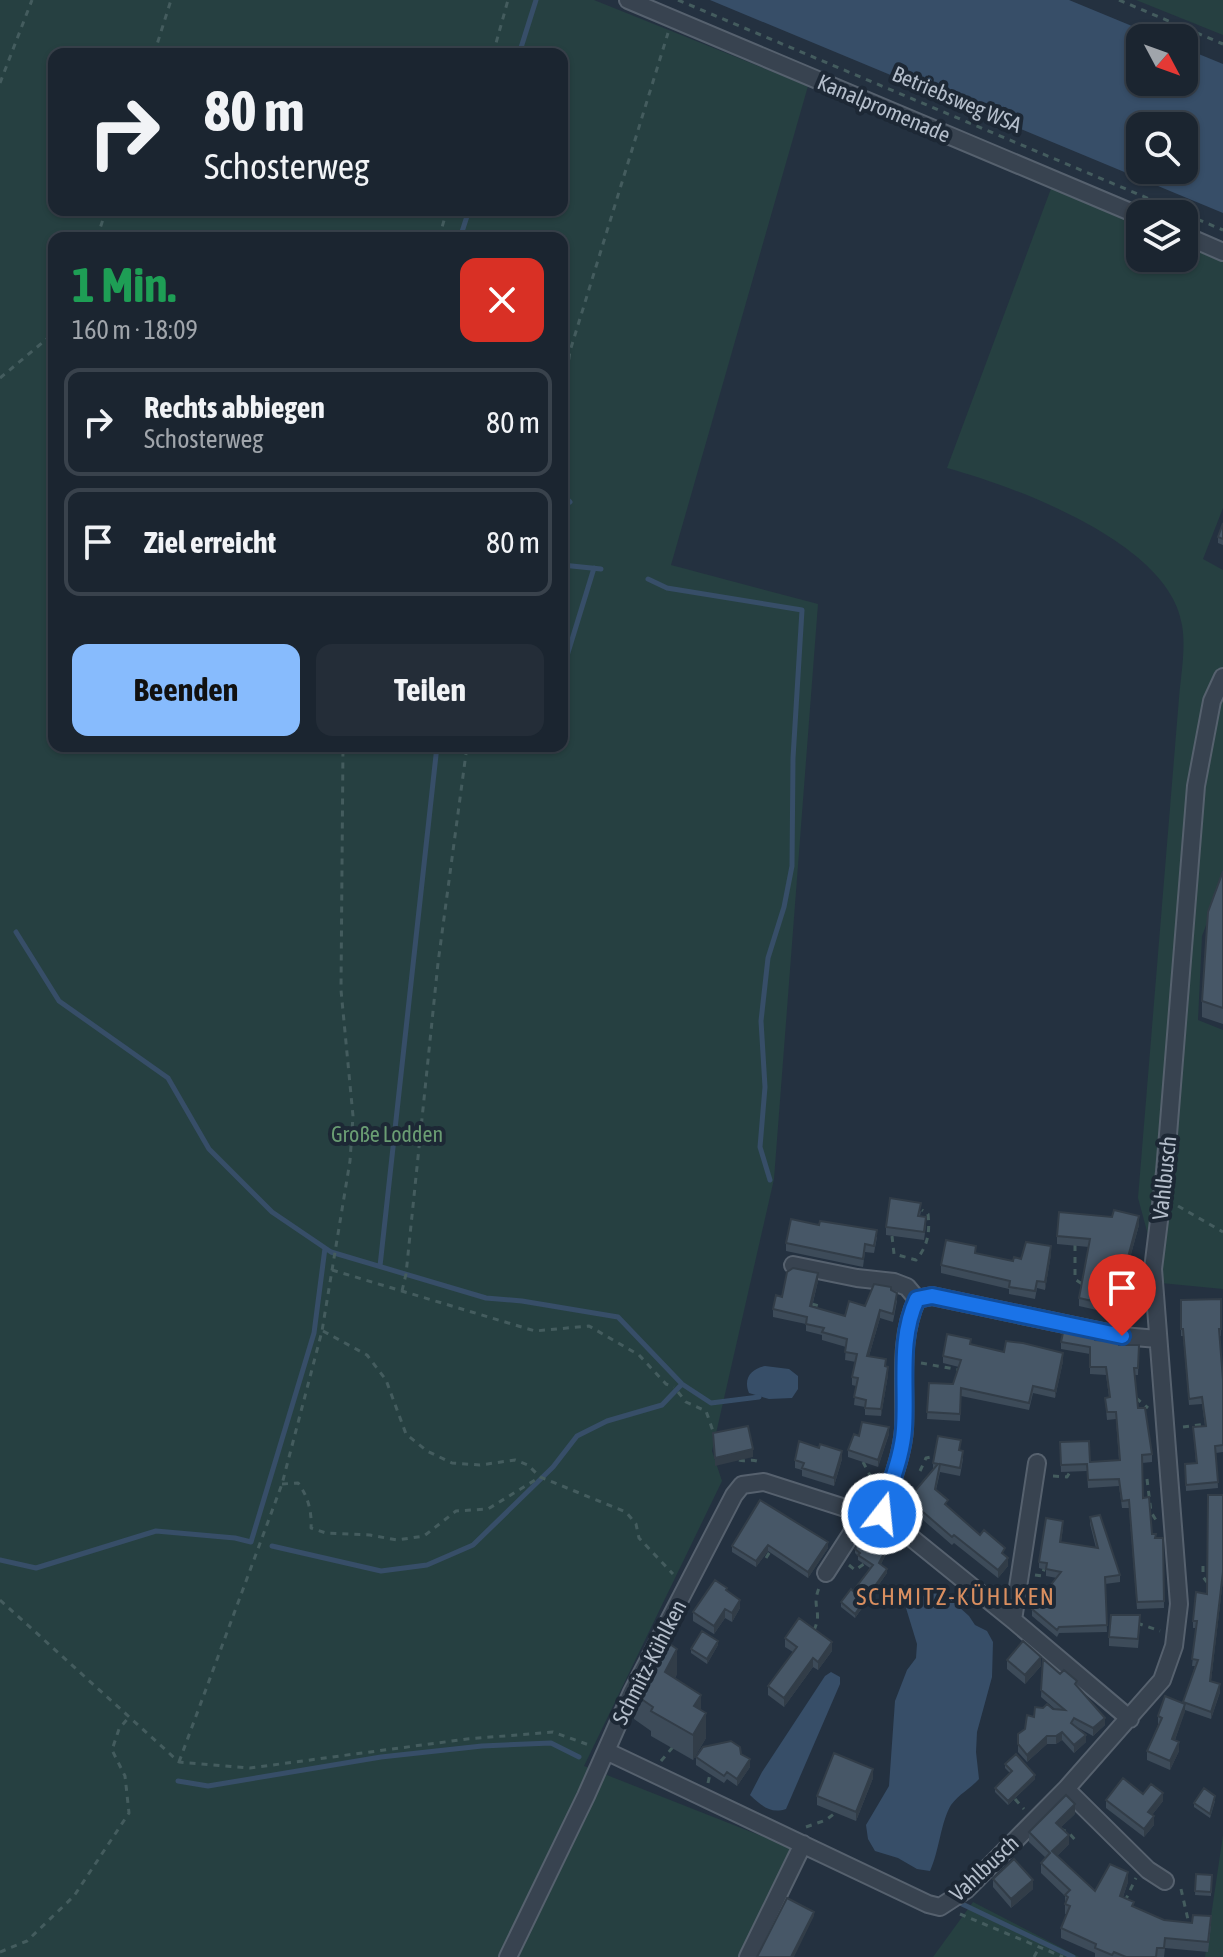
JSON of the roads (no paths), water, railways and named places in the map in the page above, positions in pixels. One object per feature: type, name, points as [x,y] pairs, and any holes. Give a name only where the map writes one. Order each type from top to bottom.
[{"type":"street","name":"Kanalpromenade","points":[[628,0],[1126,210]]},
{"type":"street","points":[[1198,241],[1223,252]]},
{"type":"street","name":"Vahlbusch","points":[[606,1751],[940,1907],[966,1890],[1066,1789],[1162,1680],[1174,1646],[1179,1604],[1153,1269],[1162,1202],[1196,786],[1212,701],[1223,677]]},
{"type":"street","points":[[793,1265],[894,1282],[907,1287],[917,1299]]},
{"type":"street","points":[[917,1299],[932,1296],[1122,1336],[1158,1339]]},
{"type":"street","points":[[917,1299],[910,1320],[905,1360],[904,1432],[882,1514],[1130,1719]]},
{"type":"street","points":[[1013,1620],[1036,1469]]},
{"type":"street","name":"Schmitz-Kühlken","points":[[508,1957],[632,1692],[742,1485],[764,1482],[864,1514],[882,1514]]},
{"type":"street","points":[[824,1578],[864,1514]]},
{"type":"street","points":[[1066,1789],[1142,1864],[1172,1883]]},
{"type":"street","points":[[748,1957],[803,1844]]},
{"type":"water","points":[[710,0],[1069,0],[1127,24],[1126,96],[1198,96],[1198,54],[1223,64],[1223,213],[1198,200],[1153,184],[1198,184],[1198,112],[1126,112],[1126,173]]},
{"type":"water","points":[[765,1366],[789,1369],[798,1376],[798,1389],[792,1398],[769,1399],[749,1393],[747,1383],[750,1375]]},
{"type":"water","points":[[933,1589],[947,1596],[975,1625],[987,1631],[993,1642],[992,1677],[977,1732],[979,1779],[951,1805],[930,1871],[917,1869],[898,1858],[875,1851],[868,1839],[866,1825],[889,1786],[895,1701],[907,1670],[916,1658],[917,1644],[906,1608]]},
{"type":"water","points":[[831,1672],[840,1677],[840,1684],[786,1809],[766,1808],[750,1795],[825,1676]]},
{"type":"waterway","points":[[521,48],[536,0]]},
{"type":"waterway","points":[[462,232],[467,216]]},
{"type":"waterway","points":[[568,566],[601,569]]},
{"type":"waterway","points":[[568,652],[594,568]]},
{"type":"waterway","points":[[648,579],[667,588],[802,610],[793,758],[792,866],[784,907],[768,958],[761,1021],[765,1087],[760,1147],[770,1180]]},
{"type":"waterway","points":[[380,1266],[436,752]]},
{"type":"waterway","points":[[16,932],[59,1001],[168,1078],[209,1149],[272,1212],[331,1252],[486,1298],[618,1317],[682,1384],[711,1403],[759,1397]]},
{"type":"waterway","points":[[0,1560],[36,1568],[156,1531],[251,1542],[314,1333],[325,1248]]},
{"type":"waterway","points":[[272,1546],[381,1571],[427,1565],[473,1545],[553,1467],[577,1436],[607,1421],[662,1405],[682,1384]]},
{"type":"waterway","points":[[178,1781],[208,1786],[381,1757],[482,1746],[551,1743],[579,1757]]},
{"type":"waterway","points":[[960,1903],[1073,1957]]},
{"type":"district","name":"SCHMITZ-KÜHLKEN","points":[[956,1596]]},
{"type":"park label","name":"Große Lodden","points":[[387,1134]]}]
